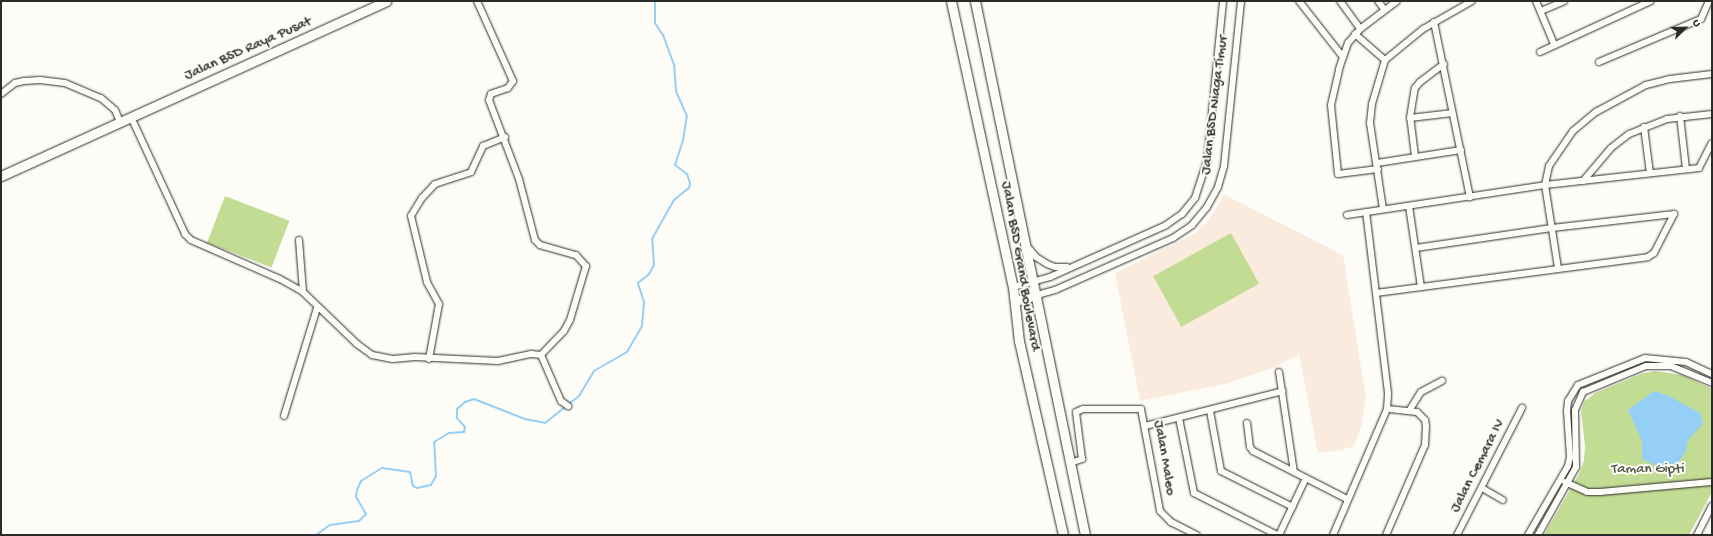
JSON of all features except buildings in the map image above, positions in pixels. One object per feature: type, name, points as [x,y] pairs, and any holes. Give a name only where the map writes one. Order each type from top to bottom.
[{"type":"main road","name":"Jalan BSD Raya Pusat","points":[[1,176],[386,1]]},
{"type":"main road","name":"Jalan BSD Grand Boulevard","points":[[952,1],[1016,301],[1019,341],[1063,535]]},
{"type":"main road","name":"Jalan BSD Grand Boulevard","points":[[974,1],[1037,295],[1084,535]]},
{"type":"main road","points":[[1016,301],[1037,295]]},
{"type":"street","points":[[477,1],[513,81],[508,88],[491,94],[489,97],[505,137],[537,244],[576,255],[586,266],[567,326],[541,355]]},
{"type":"street","name":"Jalan BSD Niaga Timur","points":[[1013,287],[1070,268],[1166,225],[1182,214],[1195,198],[1207,162],[1223,1]]},
{"type":"street","name":"Jalan BSD Niaga Timur","points":[[1037,295],[1055,290],[1173,238],[1192,225],[1207,207],[1218,187],[1224,166],[1241,1]]},
{"type":"street","points":[[1299,1],[1343,57]]},
{"type":"street","points":[[1340,1],[1358,32],[1384,60]]},
{"type":"street","points":[[1378,1],[1384,9]]},
{"type":"street","points":[[1397,1],[1384,9],[1358,32],[1343,57],[1330,105],[1337,172],[1340,175],[1415,156],[1461,150]]},
{"type":"street","points":[[1383,210],[1370,123],[1372,104],[1384,60],[1411,37],[1462,3],[1472,1]]},
{"type":"street","points":[[1536,1],[1554,44]]},
{"type":"street","points":[[1541,11],[1564,1]]},
{"type":"street","points":[[1540,52],[1554,44],[1652,1]]},
{"type":"street","points":[[1599,62],[1701,19],[1709,1]]},
{"type":"street","points":[[1434,22],[1444,64],[1470,197]]},
{"type":"street","points":[[1415,156],[1410,118],[1417,85],[1444,64]]},
{"type":"street","points":[[1558,268],[1545,185],[1549,166],[1558,150],[1573,131],[1596,112],[1646,85],[1670,79],[1712,74]]},
{"type":"street","points":[[1,94],[15,83],[24,81],[40,80],[64,82],[101,98],[115,110],[120,122]]},
{"type":"street","points":[[1410,118],[1453,112]]},
{"type":"street","points":[[1583,181],[1611,148],[1644,127],[1680,116],[1712,114]]},
{"type":"street","points":[[1680,116],[1686,170]]},
{"type":"street","points":[[131,117],[184,234],[210,251],[274,276],[303,292],[317,308],[372,356],[498,361],[531,354],[541,355]]},
{"type":"street","points":[[1644,127],[1650,173]]},
{"type":"street","points":[[429,359],[439,304],[427,282],[411,216],[422,198],[435,184],[471,172],[483,146],[505,137]]},
{"type":"street","points":[[1347,215],[1545,185],[1699,168],[1712,143]]},
{"type":"street","points":[[1409,206],[1421,287]]},
{"type":"street","points":[[1333,535],[1347,499],[1366,463],[1387,409],[1388,393],[1366,212]]},
{"type":"street","points":[[1376,293],[1648,257],[1654,253],[1674,214],[1552,228],[1416,248]]},
{"type":"street","points":[[299,240],[303,292]]},
{"type":"street","points":[[1026,246],[1036,257],[1047,264],[1055,268],[1070,268]]},
{"type":"street","points":[[284,416],[317,308]]},
{"type":"street","points":[[541,355],[558,395],[566,405]]},
{"type":"street","points":[[1528,535],[1570,462],[1568,400],[1578,385],[1645,358],[1686,362],[1712,374]]},
{"type":"street","points":[[1538,535],[1568,483],[1578,461],[1575,410],[1579,398],[1590,388],[1636,369],[1658,366],[1684,370],[1712,383]]},
{"type":"street","points":[[1279,372],[1294,472]]},
{"type":"street","points":[[1409,411],[1421,392],[1442,381]]},
{"type":"street","points":[[1145,426],[1210,411],[1283,391]]},
{"type":"street","name":"Jalan Cemara IV","points":[[1457,535],[1522,408]]},
{"type":"street","name":"Jalan Maleo","points":[[1070,463],[1082,459],[1075,415],[1076,412],[1083,409],[1141,409],[1160,511],[1171,522],[1197,535]]},
{"type":"street","points":[[1386,535],[1425,445],[1425,420],[1418,412],[1387,409]]},
{"type":"street","points":[[1210,411],[1221,471],[1293,507]]},
{"type":"street","points":[[1179,418],[1194,493],[1278,535],[1306,478]]},
{"type":"street","points":[[1247,423],[1250,447],[1253,451],[1347,499]]},
{"type":"street","points":[[1560,480],[1588,492],[1712,482]]},
{"type":"street","points":[[1482,488],[1503,500]]},
{"type":"street","points":[[1697,535],[1712,506]]},
{"type":"shaded area","points":[[1223,194],[1343,255],[1366,398],[1361,427],[1354,446],[1342,450],[1318,453],[1299,354],[1275,367],[1225,384],[1140,401],[1115,273],[1194,234],[1205,224],[1220,203]]},
{"type":"green space","points":[[225,196],[289,221],[271,267],[207,243]]},
{"type":"green space","points":[[1231,233],[1259,284],[1181,327],[1153,276]]},
{"type":"green space","name":"Taman Gipti","points":[[1655,371],[1682,375],[1712,389],[1712,492],[1689,535],[1544,535],[1579,474],[1584,460],[1585,446],[1581,411],[1584,402],[1595,393],[1641,374]]},
{"type":"water","points":[[1654,391],[1669,396],[1700,413],[1703,424],[1688,440],[1686,451],[1679,462],[1666,471],[1642,459],[1642,441],[1628,410]]},
{"type":"waterway","points":[[316,535],[330,525],[359,521],[366,514],[356,497],[357,490],[361,481],[382,468],[410,472],[413,486],[417,488],[431,485],[436,476],[434,442],[449,433],[464,432],[465,427],[457,418],[457,409],[465,402],[474,399],[525,419],[545,423],[579,396],[594,371],[627,352],[642,326],[644,302],[638,283],[649,274],[654,265],[652,239],[674,200],[689,188],[690,183],[687,174],[675,165],[683,140],[687,116],[676,91],[674,65],[663,35],[655,23],[655,1]]}]
